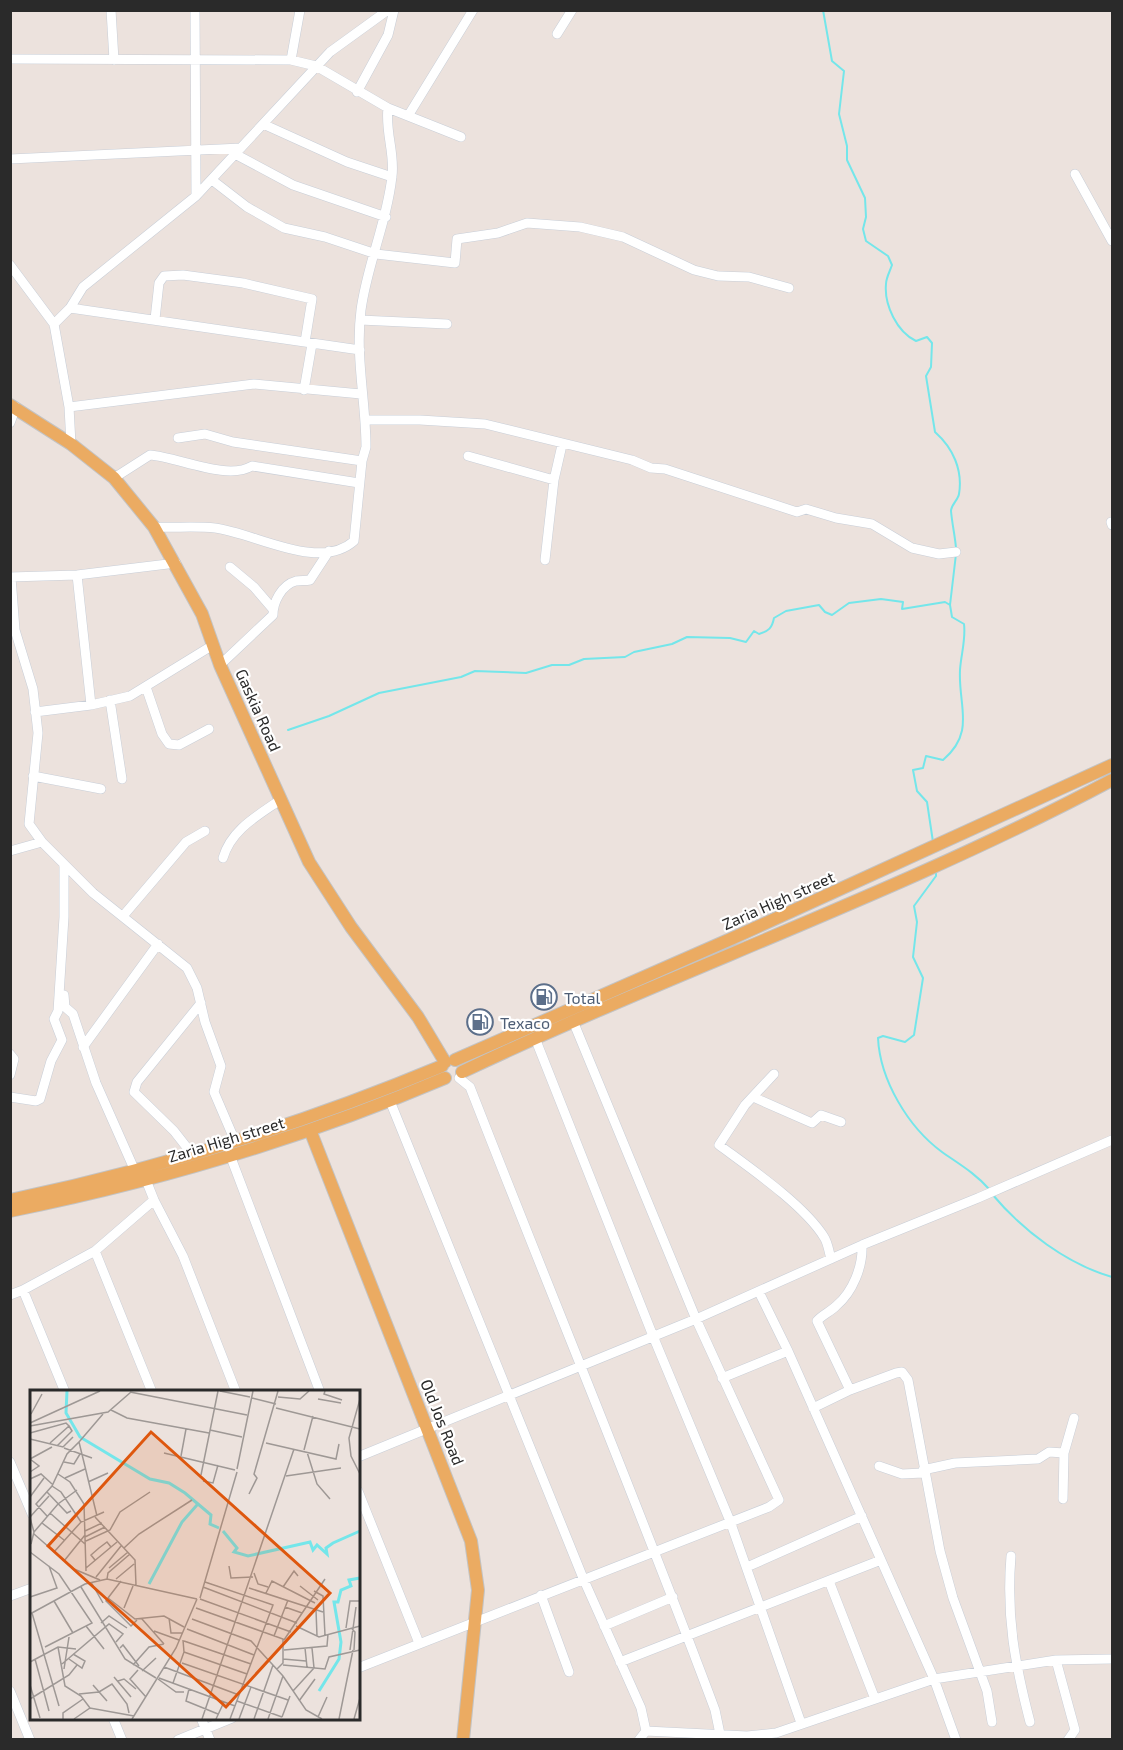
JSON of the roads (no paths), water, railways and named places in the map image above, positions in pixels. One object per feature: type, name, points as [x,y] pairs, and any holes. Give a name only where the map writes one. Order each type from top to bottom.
[{"type":"main road","name":"Gaskia Road","points":[[13,406],[71,444],[114,478],[154,527],[176,563],[202,614],[220,665],[237,698],[280,800],[326,890],[418,1017],[447,1066],[462,1067],[460,1075]]},
{"type":"main road","name":"Zaria High street","points":[[10,1200],[135,1171],[235,1141],[347,1105],[447,1066],[967,833],[1113,765]]},
{"type":"main road","name":"Zaria High street","points":[[460,1075],[573,1021],[908,879],[1113,780]]},
{"type":"main road","name":"Zaria High street","points":[[10,1211],[146,1180],[310,1130],[390,1101],[447,1066]]},
{"type":"main road","points":[[447,1066],[452,1080],[460,1075]]},
{"type":"main road","name":"Old Jos Road","points":[[310,1130],[471,1541],[478,1581],[477,1620],[463,1740]]},
{"type":"street","points":[[111,10],[114,60]]},
{"type":"street","points":[[195,10],[196,196]]},
{"type":"street","points":[[291,60],[300,10]]},
{"type":"street","points":[[54,324],[70,308],[83,286],[196,196],[330,52],[388,10]]},
{"type":"street","points":[[357,92],[388,35],[394,10]]},
{"type":"street","points":[[408,117],[473,10]]},
{"type":"street","points":[[557,34],[572,10]]},
{"type":"street","points":[[10,59],[291,60],[316,66],[388,108],[461,137]]},
{"type":"street","points":[[154,527],[216,528],[279,548],[338,552],[354,540],[359,483],[366,447],[361,394],[360,321],[367,282],[386,217],[392,177],[393,150],[387,121],[388,108]]},
{"type":"street","points":[[263,124],[347,162],[392,177]]},
{"type":"street","points":[[10,159],[195,150],[238,151],[293,185],[386,217]]},
{"type":"street","points":[[1075,174],[1113,241]]},
{"type":"street","points":[[212,180],[247,207],[284,228],[317,235],[376,254],[455,263],[457,240],[498,233],[527,223],[542,223],[606,232],[694,270],[718,276],[749,278],[789,288]]},
{"type":"street","points":[[10,264],[54,324],[69,407],[71,444]]},
{"type":"street","points":[[155,319],[159,283],[164,276],[183,275],[243,283],[312,299],[304,390]]},
{"type":"street","points":[[70,308],[360,350]]},
{"type":"street","points":[[360,321],[447,324]]},
{"type":"street","points":[[69,407],[254,384],[361,394]]},
{"type":"street","points":[[10,423],[13,406]]},
{"type":"street","points":[[365,420],[420,420],[485,424],[513,429],[562,445],[632,460],[651,468],[665,469],[797,512],[806,509],[836,518],[872,524],[912,548],[939,554],[956,552]]},
{"type":"street","points":[[178,438],[205,434],[233,442],[362,461]]},
{"type":"street","points":[[545,560],[554,480],[562,445]]},
{"type":"street","points":[[114,478],[150,455],[211,469],[243,470],[252,466],[359,483]]},
{"type":"street","points":[[468,456],[554,480]]},
{"type":"street","points":[[272,608],[287,586],[294,581],[310,580],[329,551]]},
{"type":"street","points":[[176,563],[77,574],[11,578],[15,630],[33,689],[38,733],[29,824],[42,842],[93,893],[187,968],[201,1003],[205,1022],[222,1070],[214,1092],[235,1141]]},
{"type":"street","points":[[220,665],[272,616],[274,611],[254,586],[230,567]]},
{"type":"street","points":[[77,574],[92,705]]},
{"type":"street","points":[[35,712],[92,705],[130,696],[213,645]]},
{"type":"street","points":[[146,687],[162,734],[169,744],[179,745],[209,729]]},
{"type":"street","points":[[110,700],[122,779]]},
{"type":"street","points":[[33,776],[101,789]]},
{"type":"street","points":[[223,858],[226,846],[233,836],[280,800]]},
{"type":"street","points":[[123,916],[186,843],[205,831]]},
{"type":"street","points":[[10,851],[42,842]]},
{"type":"street","points":[[10,1097],[36,1101],[40,1098],[51,1061],[62,1040],[54,1019],[58,1011],[62,975],[64,864]]},
{"type":"street","points":[[83,1047],[158,944]]},
{"type":"street","points":[[62,975],[65,1007],[73,1014],[83,1047],[135,1171]]},
{"type":"street","points":[[192,1154],[174,1131],[134,1092],[137,1082],[201,1003]]},
{"type":"street","points":[[360,1667],[773,1505],[779,1500],[696,1319],[573,1021]]},
{"type":"street","points":[[535,1038],[653,1336],[730,1521],[801,1724]]},
{"type":"street","points":[[10,1054],[14,1059],[10,1075]]},
{"type":"street","points":[[774,1074],[753,1097],[719,1145],[768,1182],[799,1210],[825,1238],[831,1259]]},
{"type":"street","points":[[460,1075],[470,1087],[579,1366],[655,1550],[715,1710],[720,1734]]},
{"type":"street","points":[[753,1097],[812,1124],[821,1115],[841,1122]]},
{"type":"street","points":[[390,1101],[583,1578],[641,1708],[646,1731]]},
{"type":"street","points":[[360,1456],[696,1319],[862,1245],[1113,1140]]},
{"type":"street","points":[[230,1155],[319,1390]]},
{"type":"street","points":[[146,1180],[183,1256],[235,1390]]},
{"type":"street","points":[[10,1294],[23,1290],[95,1251],[154,1200]]},
{"type":"street","points":[[850,1390],[817,1321],[838,1305],[849,1290],[861,1262],[862,1245]]},
{"type":"street","points":[[95,1251],[151,1390]]},
{"type":"street","points":[[23,1290],[64,1390]]},
{"type":"street","points":[[759,1292],[788,1350],[934,1679],[956,1740]]},
{"type":"street","points":[[722,1378],[788,1350]]},
{"type":"street","points":[[813,1408],[850,1390],[896,1373],[904,1374],[910,1386],[923,1472],[946,1575],[987,1691],[992,1722]]},
{"type":"street","points":[[1063,1499],[1064,1453],[1074,1418]]},
{"type":"street","points":[[879,1466],[902,1473],[923,1472],[955,1463],[1038,1459],[1049,1452],[1064,1453]]},
{"type":"street","points":[[10,1462],[30,1509]]},
{"type":"street","points":[[360,1496],[419,1643]]},
{"type":"street","points":[[747,1567],[862,1516]]},
{"type":"street","points":[[1011,1556],[1008,1599],[1017,1666],[1030,1722]]},
{"type":"street","points":[[620,1662],[881,1560]]},
{"type":"street","points":[[829,1581],[875,1699]]},
{"type":"street","points":[[10,1596],[30,1589]]},
{"type":"street","points":[[541,1595],[569,1672]]},
{"type":"street","points":[[604,1626],[673,1597]]},
{"type":"street","points":[[646,1731],[777,1736],[801,1724],[934,1679],[980,1674],[1056,1660],[1113,1659]]},
{"type":"street","points":[[1056,1660],[1075,1730],[1068,1740]]},
{"type":"street","points":[[10,1691],[14,1709],[30,1740]]},
{"type":"street","points":[[114,1720],[122,1740]]},
{"type":"street","points":[[201,1720],[210,1740]]},
{"type":"street","points":[[178,1740],[229,1720]]},
{"type":"street","points":[[639,1740],[646,1731]]},
{"type":"waterway","points":[[823,10],[832,61],[844,71],[839,114],[847,146],[847,160],[865,198],[866,217],[863,229],[866,241],[888,256],[892,265],[887,279],[886,292],[890,309],[898,325],[916,341],[927,337],[932,343],[931,367],[926,376],[935,432],[952,452],[959,476],[959,494],[951,511],[956,548]]},
{"type":"waterway","points":[[933,842],[927,802],[917,791],[913,770],[923,768],[926,756],[943,760],[953,750],[962,729],[960,670],[964,624],[952,617],[950,605],[956,554]]},
{"type":"waterway","points":[[288,730],[329,716],[379,693],[461,677],[475,671],[526,673],[552,665],[569,665],[584,659],[625,657],[634,652],[672,644],[687,637],[730,638],[746,642],[754,631],[759,634],[768,630],[774,618],[786,611],[819,605],[825,612],[832,615],[849,603],[881,599],[903,602],[902,609],[945,602],[950,605]]},
{"type":"waterway","points":[[936,872],[936,876],[914,906],[917,922],[913,957],[923,978],[914,1035],[905,1042],[883,1036],[878,1038],[880,1054],[890,1086],[918,1130],[989,1189]]},
{"type":"waterway","points":[[992,1194],[1018,1221],[1062,1255],[1112,1277]]},
{"type":"place","name":"Total","points":[[544,997]]},
{"type":"place","name":"Texaco","points":[[480,1022]]}]
